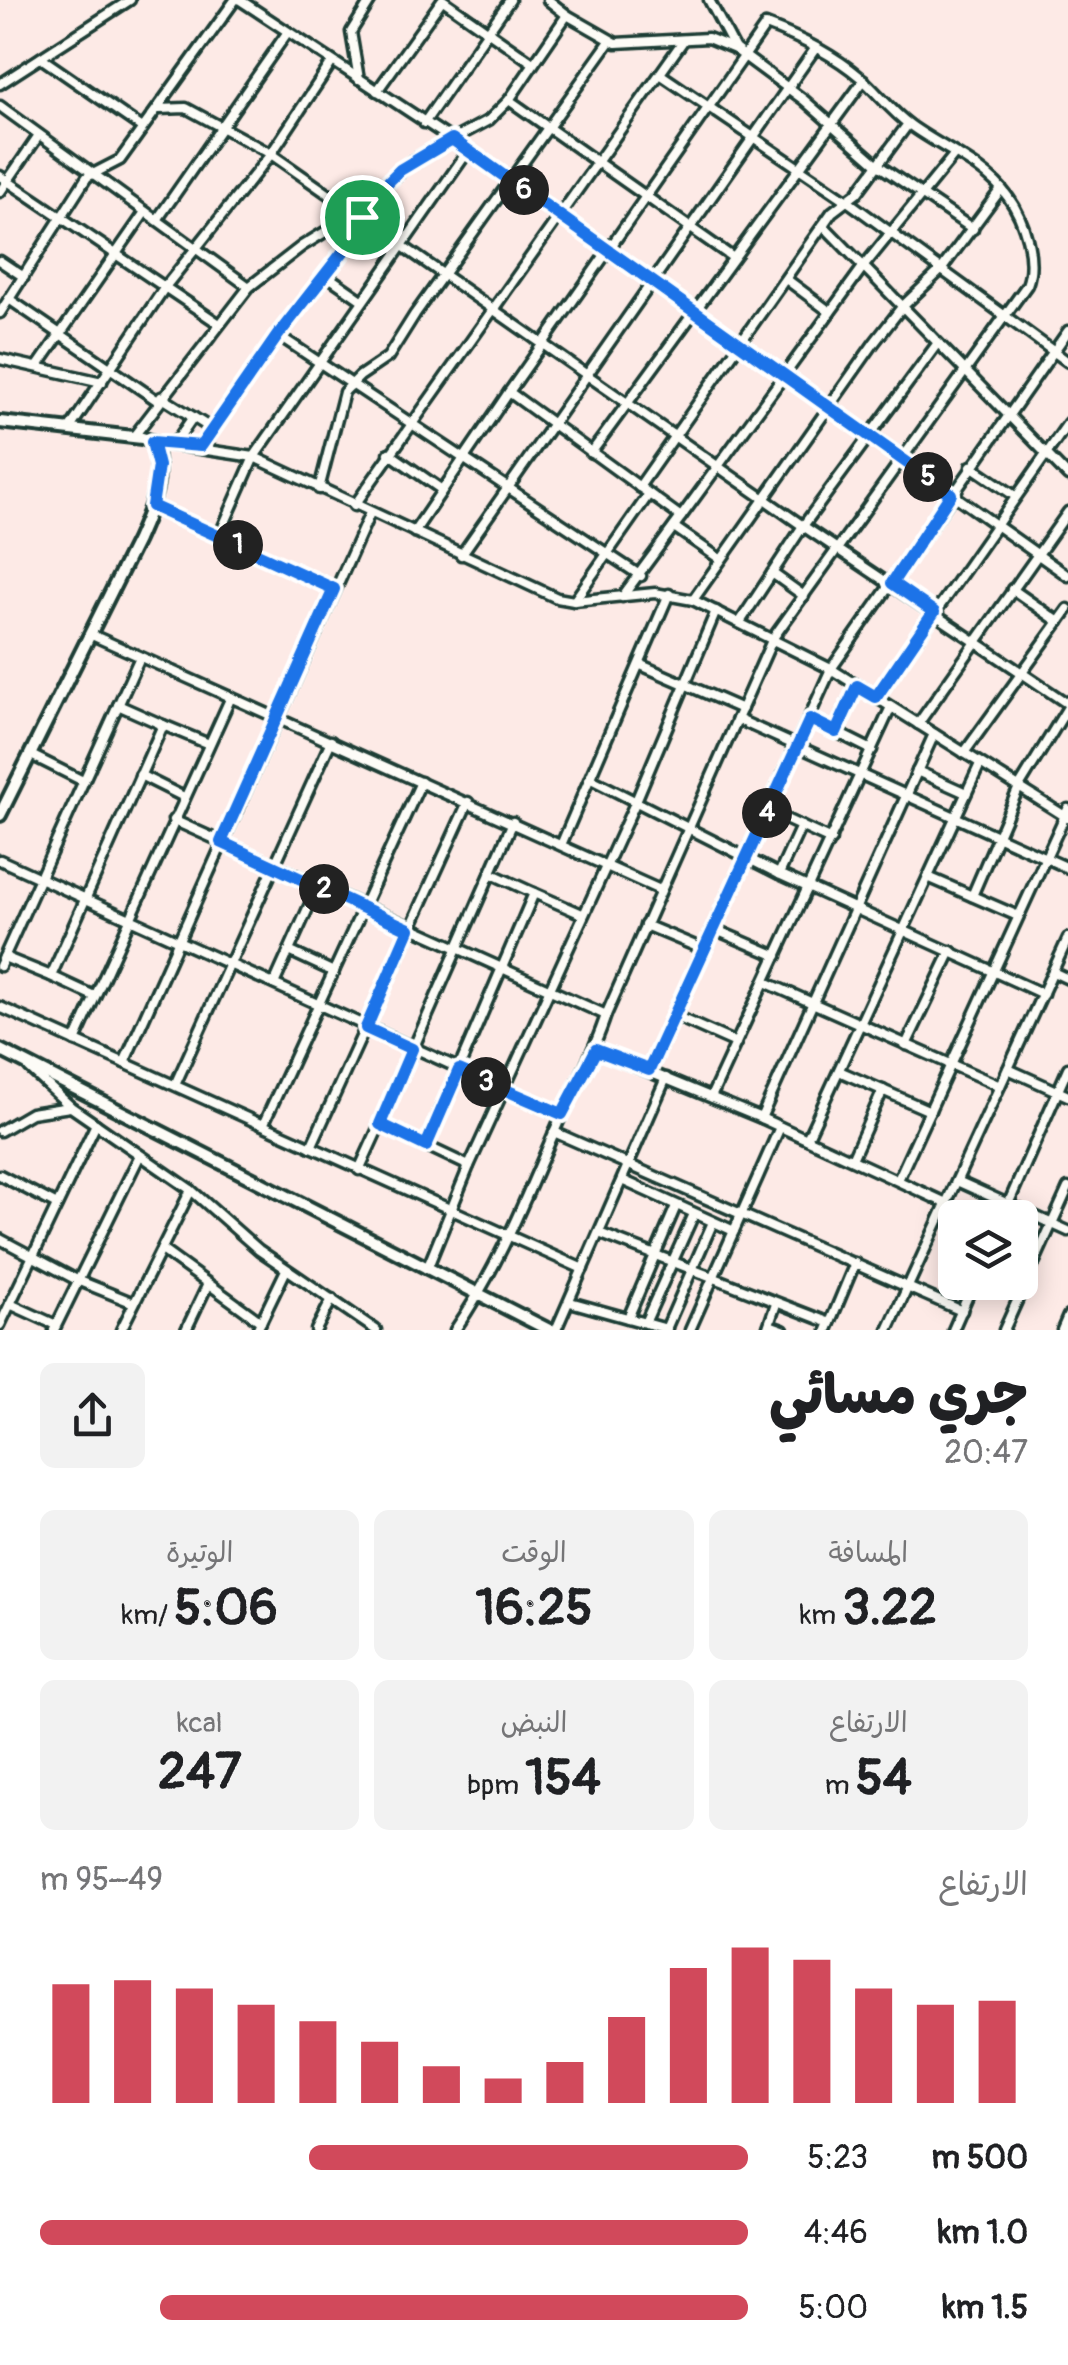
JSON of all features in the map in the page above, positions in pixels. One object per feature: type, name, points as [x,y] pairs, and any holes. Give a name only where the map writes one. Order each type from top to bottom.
[{"type":"main road","points":[[0,422],[134,436],[152,442],[158,466],[152,506],[92,635],[0,815]]},
{"type":"main road","points":[[0,1050],[552,1330]]},
{"type":"street","points":[[0,84],[130,0]]},
{"type":"street","points":[[0,313],[92,173],[120,160],[237,0],[452,139],[1068,576]]},
{"type":"street","points":[[359,79],[350,32],[371,0]]},
{"type":"street","points":[[378,91],[443,0],[533,64]]},
{"type":"street","points":[[424,123],[510,0]]},
{"type":"street","points":[[548,0],[610,41],[708,38],[735,49],[787,87],[878,165],[973,230]]},
{"type":"street","points":[[710,0],[735,49]]},
{"type":"street","points":[[134,436],[249,287],[302,246],[356,214],[400,170],[490,120],[509,100],[567,15]]},
{"type":"street","points":[[414,532],[766,25],[814,48],[864,80],[908,124],[1001,189],[1024,230],[1030,270],[1026,284],[966,373],[772,638],[644,925],[606,1015],[596,1050],[562,1114],[510,1238],[455,1330]]},
{"type":"street","points":[[157,220],[287,33]]},
{"type":"street","points":[[319,489],[341,400],[351,383],[388,358],[610,41]]},
{"type":"street","points":[[354,506],[683,41]]},
{"type":"street","points":[[461,555],[814,48]]},
{"type":"street","points":[[42,58],[141,127]]},
{"type":"street","points":[[70,428],[166,287],[271,154],[332,62]]},
{"type":"street","points":[[660,74],[846,200],[1068,362]]},
{"type":"street","points":[[591,453],[864,80]]},
{"type":"street","points":[[509,100],[732,257]]},
{"type":"street","points":[[0,106],[249,287]]},
{"type":"street","points":[[158,109],[186,108],[271,154],[1068,706],[1018,787],[972,896]]},
{"type":"street","points":[[639,487],[822,226],[878,165],[908,124]]},
{"type":"street","points":[[0,192],[4,179],[39,135]]},
{"type":"street","points":[[219,536],[254,457],[468,151]]},
{"type":"street","points":[[622,598],[863,267],[954,155]]},
{"type":"street","points":[[4,179],[218,323]]},
{"type":"street","points":[[693,600],[902,307],[941,270],[1001,189]]},
{"type":"street","points":[[38,366],[145,212]]},
{"type":"street","points":[[201,446],[278,335],[368,220]]},
{"type":"street","points":[[822,226],[1068,476]]},
{"type":"street","points":[[0,261],[24,277]]},
{"type":"street","points":[[326,275],[362,300]]},
{"type":"street","points":[[786,279],[830,312]]},
{"type":"street","points":[[9,299],[159,399],[212,429]]},
{"type":"street","points":[[649,1070],[831,669],[1068,331]]},
{"type":"street","points":[[278,335],[641,576]]},
{"type":"street","points":[[740,622],[803,526],[937,344]]},
{"type":"street","points":[[0,360],[102,382]]},
{"type":"street","points":[[509,392],[681,516]]},
{"type":"street","points":[[174,443],[193,417]]},
{"type":"street","points":[[876,697],[1068,422]]},
{"type":"street","points":[[152,442],[201,446],[254,457],[540,592],[574,601],[670,594],[693,600],[831,669],[1067,814],[898,1180]]},
{"type":"street","points":[[389,453],[442,490]]},
{"type":"street","points":[[971,466],[1015,496]]},
{"type":"street","points":[[574,601],[648,494]]},
{"type":"street","points":[[152,506],[334,589]]},
{"type":"street","points":[[918,724],[1068,512]]},
{"type":"street","points":[[124,1063],[370,513]]},
{"type":"street","points":[[674,528],[720,560]]},
{"type":"street","points":[[772,573],[804,596]]},
{"type":"street","points":[[1012,589],[1059,622]]},
{"type":"street","points":[[560,844],[670,594]]},
{"type":"street","points":[[964,753],[1068,609]]},
{"type":"street","points":[[428,1268],[546,989],[636,801],[716,611]]},
{"type":"street","points":[[92,635],[660,890]]},
{"type":"street","points":[[0,966],[140,658]]},
{"type":"street","points":[[641,664],[742,709]]},
{"type":"street","points":[[836,732],[857,686]]},
{"type":"street","points":[[75,1041],[232,697]]},
{"type":"street","points":[[118,705],[209,744]]},
{"type":"street","points":[[711,1097],[891,707]]},
{"type":"street","points":[[738,719],[1068,868]]},
{"type":"street","points":[[810,719],[872,750]]},
{"type":"street","points":[[51,976],[163,725]]},
{"type":"street","points":[[761,1118],[934,734]]},
{"type":"street","points":[[176,1085],[331,742]]},
{"type":"street","points":[[31,755],[84,780]]},
{"type":"street","points":[[807,1139],[980,764]]},
{"type":"street","points":[[918,771],[966,793]]},
{"type":"street","points":[[140,775],[184,797]]},
{"type":"street","points":[[590,779],[746,858],[1043,994]]},
{"type":"street","points":[[264,1124],[421,782]]},
{"type":"street","points":[[311,1147],[468,802]]},
{"type":"street","points":[[768,811],[831,840]]},
{"type":"street","points":[[173,820],[606,1015]]},
{"type":"street","points":[[359,1170],[512,822]]},
{"type":"street","points":[[780,874],[801,826]]},
{"type":"street","points":[[0,860],[562,1114]]},
{"type":"street","points":[[490,874],[582,914]]},
{"type":"street","points":[[928,877],[1018,916]]},
{"type":"street","points":[[274,984],[318,886]]},
{"type":"street","points":[[426,1146],[534,893]]},
{"type":"street","points":[[644,925],[705,950]]},
{"type":"street","points":[[714,929],[777,956]]},
{"type":"street","points":[[948,1200],[1068,938]]},
{"type":"street","points":[[289,951],[334,972]]},
{"type":"street","points":[[906,1045],[951,951]]},
{"type":"street","points":[[4,956],[94,996]]},
{"type":"street","points":[[1053,972],[1068,980]]},
{"type":"street","points":[[764,982],[1000,1086]]},
{"type":"street","points":[[0,1007],[583,1269]]},
{"type":"street","points":[[675,1016],[736,1043]]},
{"type":"street","points":[[596,1050],[761,1118],[940,1200]]},
{"type":"street","points":[[20,1060],[71,1107],[191,1190],[286,1270],[375,1330]]},
{"type":"street","points":[[1010,1200],[1068,1068]]},
{"type":"street","points":[[1008,1069],[1068,1096]]},
{"type":"street","points":[[839,1071],[930,1111]]},
{"type":"street","points":[[552,1330],[570,1302],[666,1078]]},
{"type":"street","points":[[852,1160],[883,1090]]},
{"type":"street","points":[[0,1131],[31,1113],[71,1107]]},
{"type":"street","points":[[0,1324],[96,1124]]},
{"type":"street","points":[[380,1124],[469,1166]]},
{"type":"street","points":[[690,1330],[780,1127]]},
{"type":"street","points":[[554,1132],[743,1211],[962,1311]]},
{"type":"street","points":[[10,1304],[55,1328],[140,1155]]},
{"type":"street","points":[[0,1175],[57,1204]]},
{"type":"street","points":[[622,1180],[734,1231]]},
{"type":"street","points":[[957,1181],[999,1200]]},
{"type":"street","points":[[1038,1255],[1068,1188]]},
{"type":"street","points":[[122,1330],[191,1190]]},
{"type":"street","points":[[628,1318],[676,1206]]},
{"type":"street","points":[[645,1323],[694,1214]]},
{"type":"street","points":[[1038,1218],[1068,1231]]},
{"type":"street","points":[[888,1330],[938,1220]]},
{"type":"street","points":[[570,1302],[667,1330],[713,1222]]},
{"type":"street","points":[[599,1233],[829,1326],[855,1263]]},
{"type":"street","points":[[0,1239],[77,1280],[134,1303]]},
{"type":"street","points":[[162,1250],[259,1326],[286,1270]]},
{"type":"street","points":[[186,1330],[208,1284]]},
{"type":"street","points":[[316,1330],[332,1299]]},
{"type":"street","points":[[953,1330],[967,1300]]},
{"type":"street","points":[[1004,1330],[1018,1300]]},
{"type":"street","points":[[776,1304],[768,1327],[783,1330]]},
{"type":"street","points":[[1062,1330],[1068,1316]]},
{"type":"route","points":[[452,139],[951,494],[892,583],[934,612],[876,697],[857,686],[836,732],[810,719],[649,1070],[596,1050],[562,1114],[459,1070],[426,1146],[380,1124],[412,1049],[366,1028],[409,929],[221,842],[334,589],[152,506],[158,466],[152,442],[201,446],[278,335],[368,220],[362,217],[356,214],[400,170],[452,139]]}]
